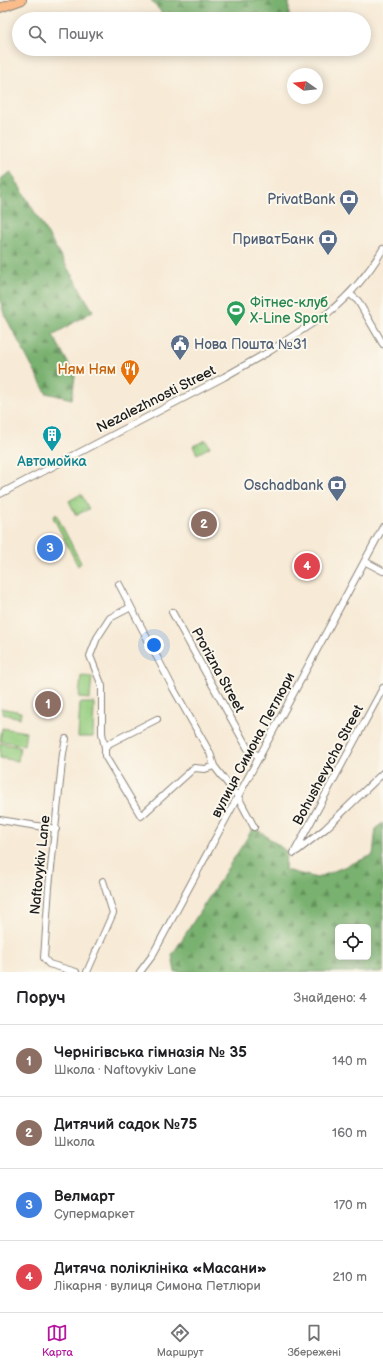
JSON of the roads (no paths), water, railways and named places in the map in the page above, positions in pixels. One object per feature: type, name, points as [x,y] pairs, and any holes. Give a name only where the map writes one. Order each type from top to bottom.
[{"type":"main road","points":[[0,8],[22,0]]},
{"type":"street","name":"Nezalezhnosti Street","points":[[0,494],[224,377],[270,351],[328,313],[350,294],[383,249]]},
{"type":"street","points":[[350,294],[358,301],[383,344]]},
{"type":"street","name":"вулиця Симона Петлюри","points":[[140,972],[152,956],[383,528]]},
{"type":"street","points":[[366,562],[383,571]]},
{"type":"street","points":[[119,584],[173,688],[210,753],[214,766],[238,797],[254,827]]},
{"type":"street","points":[[131,607],[110,618],[97,638],[90,656],[102,686],[102,733],[106,748],[105,756],[141,816],[194,768],[205,769],[214,766]]},
{"type":"street","name":"Prorizna Street","points":[[172,612],[248,749],[260,757]]},
{"type":"street","name":"Bohushevycha Street","points":[[383,688],[294,853],[325,829],[383,773]]},
{"type":"street","points":[[106,748],[110,743],[157,719]]},
{"type":"street","name":"Naftovykiv Lane","points":[[66,739],[63,753],[49,887],[44,958],[49,964],[76,972]]},
{"type":"street","points":[[0,820],[56,829]]},
{"type":"street","points":[[87,972],[113,913],[103,881]]},
{"type":"place","name":"PrivatBank","points":[[349,216]]},
{"type":"place","name":"ПриватБанк","points":[[328,256]]},
{"type":"place","name":"Фітнес-клуб X-Line Sport","points":[[236,327]]},
{"type":"place","name":"Нова Пошта №31","points":[[180,361]]},
{"type":"place","name":"Ням Ням","points":[[130,386]]},
{"type":"place","name":"Автомойка","points":[[52,452]]},
{"type":"place","name":"Oschadbank","points":[[337,502]]},
{"type":"place","name":"Дитячий садок №75","points":[[204,524]]},
{"type":"place","name":"Велмарт","points":[[50,548]]},
{"type":"place","name":"Дитяча поліклініка «Масани»","points":[[307,566]]},
{"type":"place","name":"Чернігівська гімназія № 35","points":[[48,704]]}]
